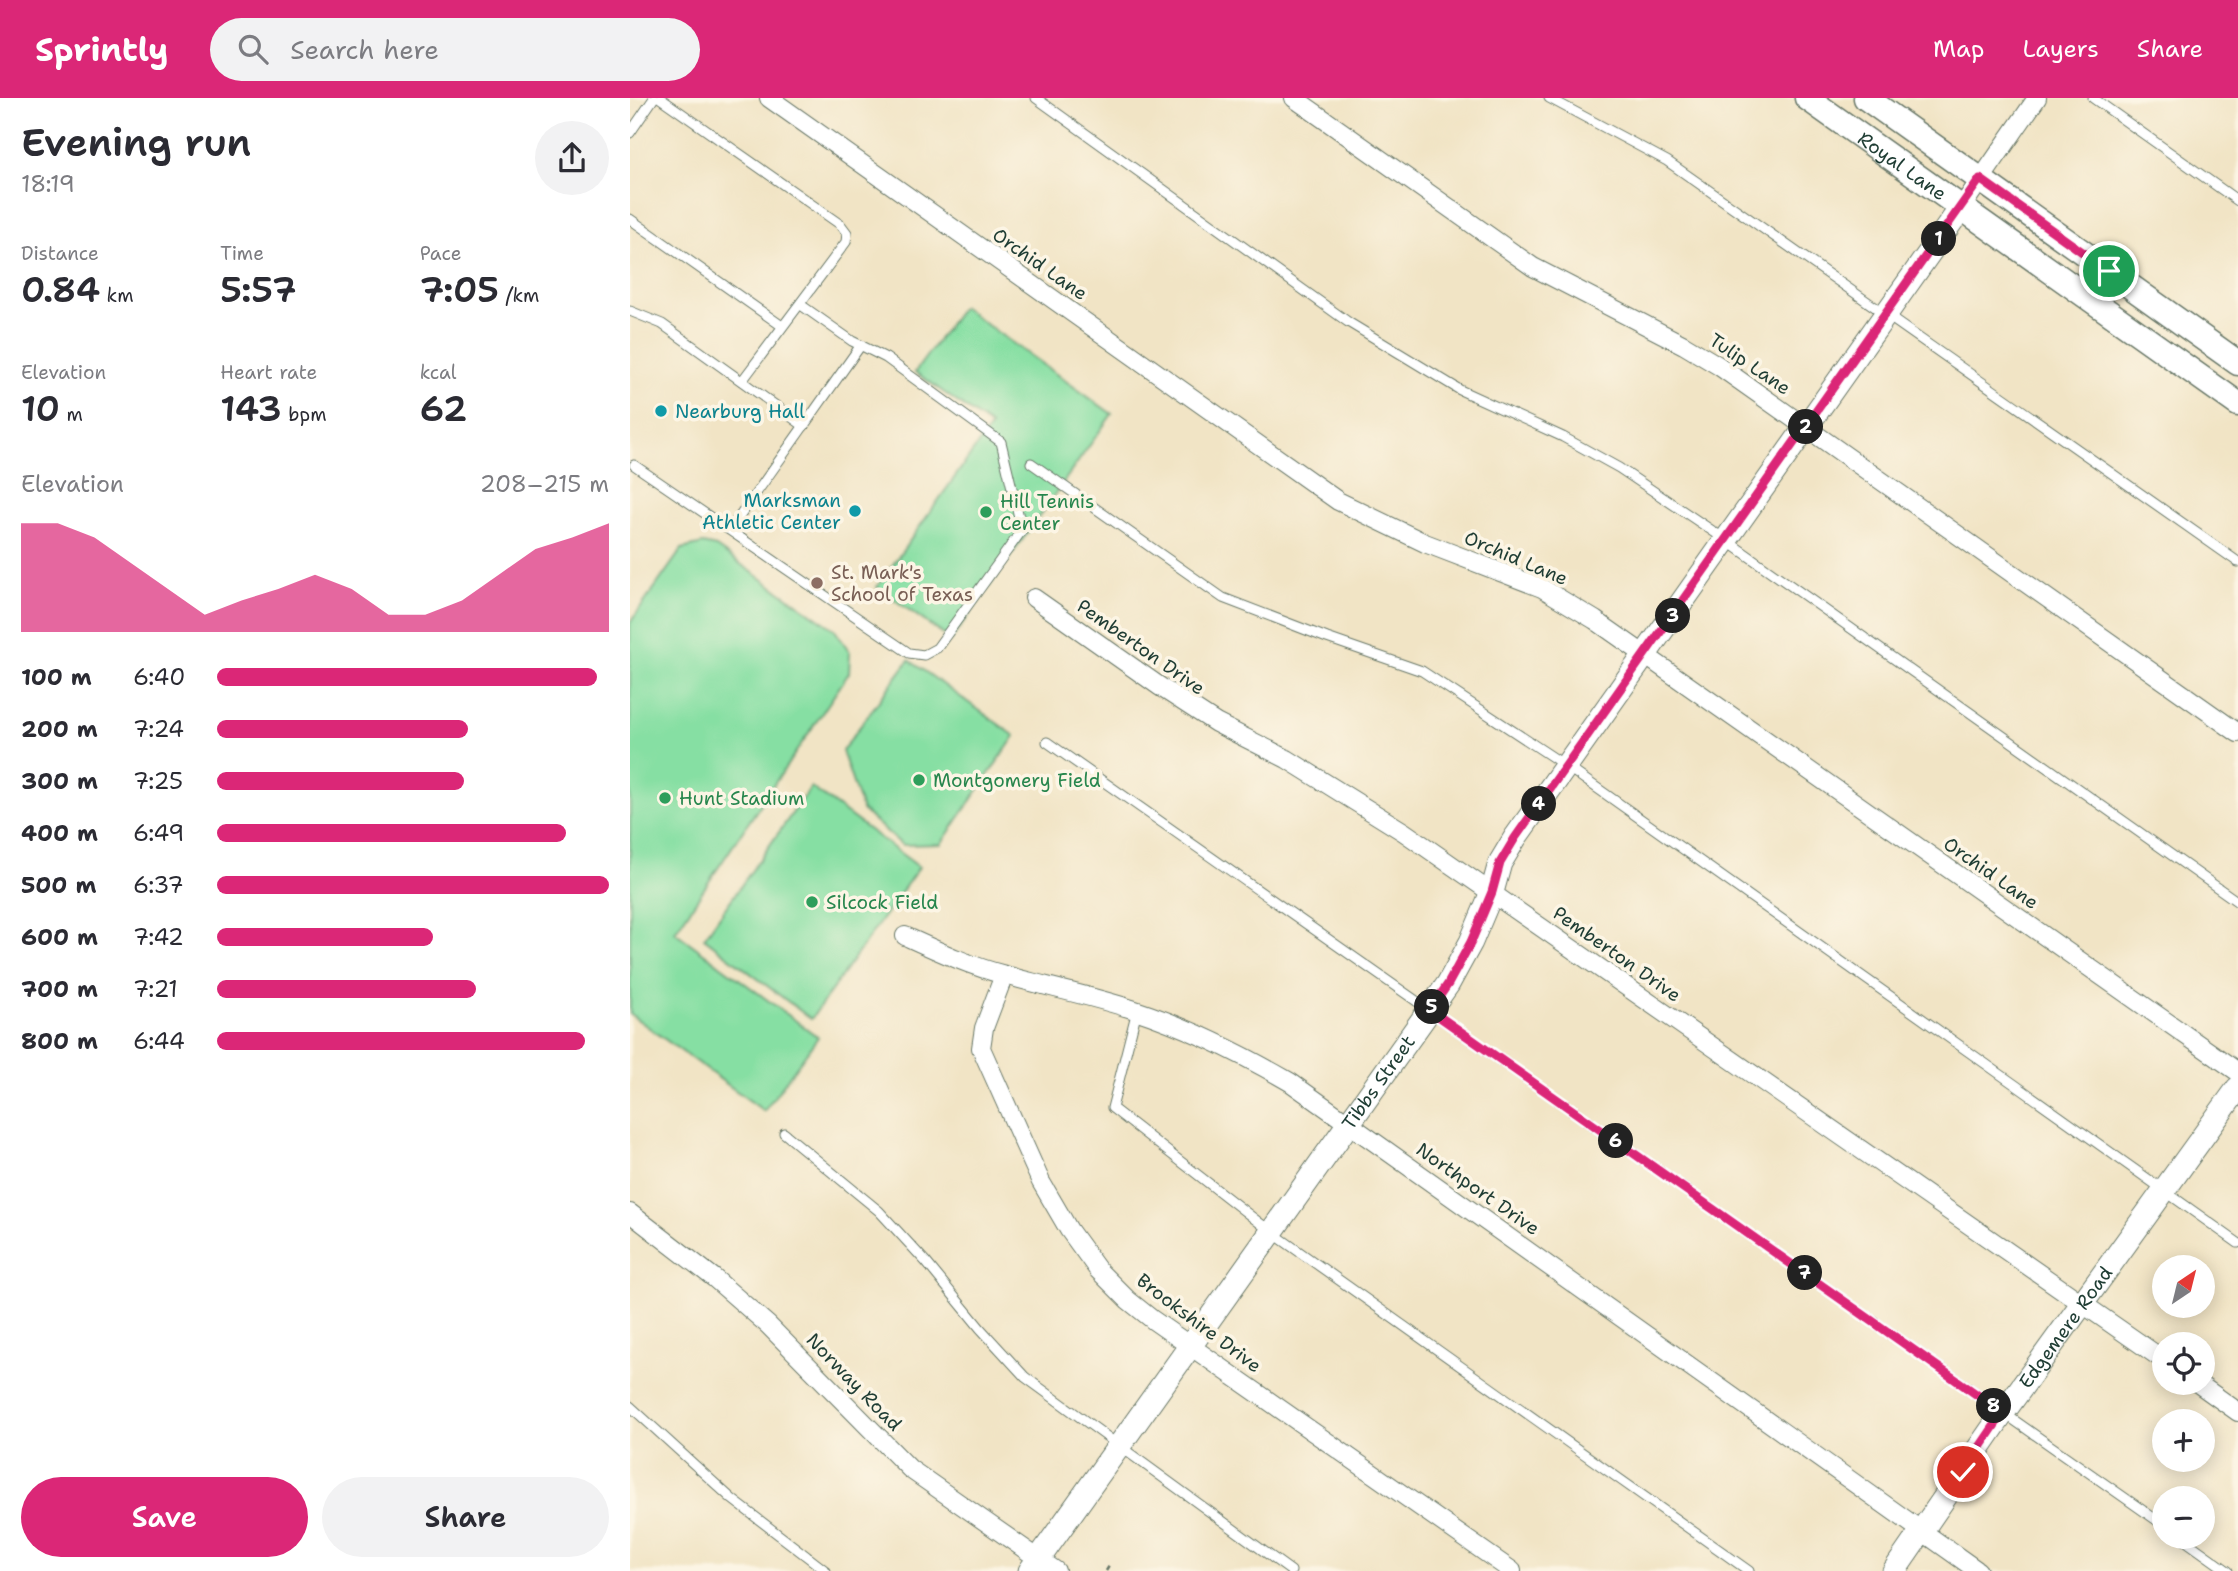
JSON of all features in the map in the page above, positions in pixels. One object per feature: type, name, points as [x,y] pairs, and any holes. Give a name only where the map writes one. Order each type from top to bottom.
[{"type":"main road","name":"Royal Lane","points":[[1807,98],[2238,404]]},
{"type":"main road","name":"Royal Lane","points":[[1866,98],[2238,363]]},
{"type":"street","name":"Orchid Lane","points":[[769,98],[789,107],[1338,501],[1425,543],[1542,587],[1595,620],[2238,1072]]},
{"type":"street","name":"Tulip Lane","points":[[1294,98],[1533,267],[1719,366],[2238,733]]},
{"type":"street","name":"Tibbs Street","points":[[1041,1567],[1118,1446],[1448,984],[1471,942],[1492,892],[1500,863],[1515,838],[2037,98]]},
{"type":"street","name":"Pemberton Drive","points":[[1034,598],[1158,686],[1216,723],[1287,759],[1347,795],[1492,892],[2152,1352]]},
{"type":"street","name":"Northport Drive","points":[[905,936],[958,960],[1004,975],[1137,1010],[1230,1047],[1290,1082],[1978,1571]]},
{"type":"street","name":"Brookshire Drive","points":[[1004,975],[984,1027],[981,1048],[1041,1182],[1069,1230],[1098,1270],[1153,1320],[1512,1571]]},
{"type":"street","name":"Edgemere Road","points":[[1894,1571],[2003,1413],[2238,1087]]},
{"type":"street","name":"Norway Road","points":[[630,1213],[714,1278],[768,1325],[910,1469],[1041,1567]]},
{"type":"street","points":[[2214,1395],[2238,1412]]},
{"type":"lane","points":[[630,133],[654,98]]},
{"type":"lane","points":[[660,98],[841,225],[847,233],[846,242],[743,381]]},
{"type":"lane","points":[[1037,98],[1348,322],[1460,390],[1563,437],[1619,468],[1726,540],[2238,902]]},
{"type":"lane","points":[[1549,98],[1667,161],[1884,316],[2238,562]]},
{"type":"lane","points":[[2093,98],[2238,201]]},
{"type":"lane","points":[[630,219],[782,327]]},
{"type":"lane","points":[[634,465],[909,653],[924,655],[937,648],[1021,530],[1002,442],[886,358],[861,345],[801,305]]},
{"type":"lane","points":[[630,311],[662,324],[804,426]]},
{"type":"lane","points":[[730,530],[861,345]]},
{"type":"lane","points":[[1031,463],[1223,598],[1422,671],[1566,766],[2238,1242]]},
{"type":"lane","points":[[1047,741],[2152,1517]]},
{"type":"lane","points":[[1137,1010],[1112,1108],[1270,1231],[1749,1571]]},
{"type":"lane","points":[[784,1133],[879,1211],[1025,1377],[1291,1571]]},
{"type":"lane","points":[[630,1406],[732,1499],[827,1571]]},
{"type":"lane","points":[[2197,1549],[2228,1571]]},
{"type":"path","points":[[1105,1571],[1111,1563]]},
{"type":"green space","name":"Hill Tennis Center","points":[[962,307],[1112,414],[951,640],[877,587],[991,426],[915,372]]},
{"type":"green space","points":[[703,544],[716,547],[834,629],[850,652],[849,673],[675,932],[818,1037],[764,1111],[630,1014],[630,623],[682,549]]},
{"type":"green space","name":"Montgomery Field","points":[[909,660],[1015,736],[941,844],[902,845],[862,810],[842,751]]},
{"type":"green space","name":"Silcock Field","points":[[811,787],[919,867],[811,1019],[704,938]]},
{"type":"place","name":"Nearburg Hall","points":[[661,411]]},
{"type":"place","name":"Marksman Athletic Center","points":[[855,511]]},
{"type":"place","name":"Hill Tennis Center","points":[[986,512]]},
{"type":"place","name":"St. Mark's School of Texas","points":[[817,583]]},
{"type":"place","name":"Montgomery Field","points":[[919,780]]},
{"type":"place","name":"Hunt Stadium","points":[[665,798]]},
{"type":"place","name":"Silcock Field","points":[[812,902]]},
{"type":"route","points":[[1963,1472],[2003,1413],[1430,1010],[1471,942],[1492,892],[1500,863],[1515,838],[1980,179],[2109,271]]}]
